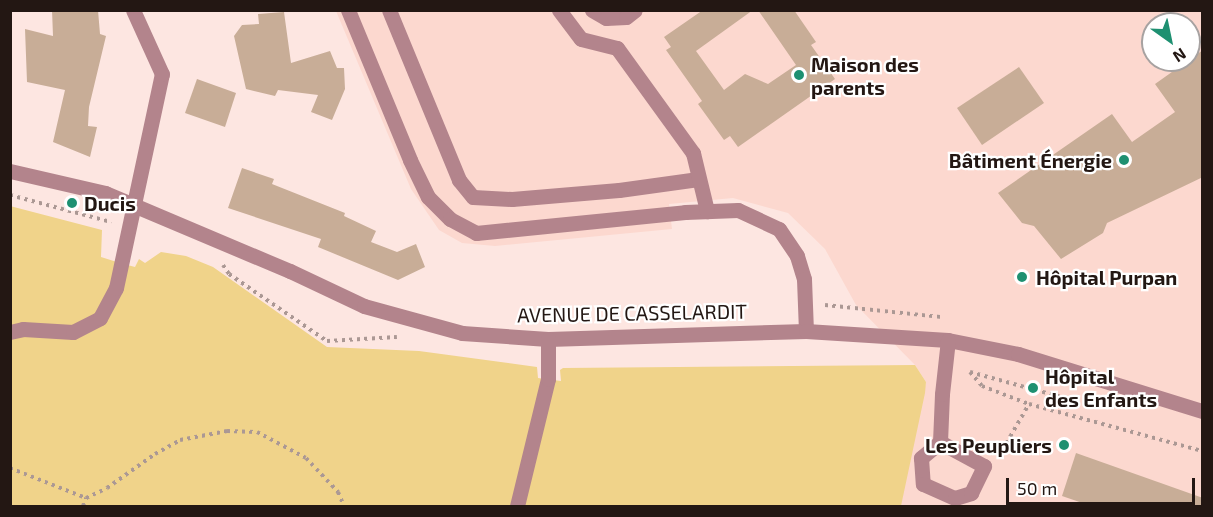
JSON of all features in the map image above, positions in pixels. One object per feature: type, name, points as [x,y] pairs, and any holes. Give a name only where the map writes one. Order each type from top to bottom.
[{"type":"street","points":[[10,332],[23,329],[73,332],[100,318],[116,288],[162,74],[134,10]]},
{"type":"street","points":[[348,10],[428,197],[450,219],[476,232],[738,210],[779,229],[797,256],[804,279],[806,331]]},
{"type":"street","points":[[389,10],[459,180],[473,197],[512,200],[619,190],[698,178]]},
{"type":"street","points":[[559,10],[581,39],[617,48],[693,153],[707,211]]},
{"type":"street","points":[[592,10],[606,18],[626,17],[635,10]]},
{"type":"street","name":"AVENUE DE CASSELARDIT","points":[[10,171],[87,188],[134,205],[290,271],[364,306],[462,333],[548,339],[806,331],[948,340],[1018,354],[1203,411]]},
{"type":"street","points":[[517,507],[548,379],[548,339]]},
{"type":"street","points":[[940,442],[984,466],[971,493],[955,498],[923,484],[921,458],[940,442],[948,340]]},
{"type":"path","points":[[217,257],[229,274],[327,341],[403,337]]},
{"type":"path","points":[[1089,398],[1069,399],[970,372],[982,386],[1029,404],[1203,451]]},
{"type":"path","points":[[984,466],[1000,455],[1029,404]]},
{"type":"path","points":[[83,507],[86,498],[107,488],[155,454],[180,440],[227,431],[257,432],[306,458],[338,492],[344,507]]},
{"type":"path","points":[[10,468],[86,498]]},
{"type":"shaded area","name":"Hôpital Purpan","points":[[336,11],[1202,11],[1202,506],[899,506],[926,382],[915,365],[856,305],[825,249],[788,213],[733,198],[669,204],[672,229],[495,246],[462,243],[439,230],[411,189]]},
{"type":"shaded area","points":[[10,206],[102,230],[101,257],[120,263],[135,267],[139,259],[145,263],[161,252],[186,256],[213,267],[327,347],[419,351],[537,367],[538,378],[561,381],[560,370],[563,368],[915,365],[926,382],[925,393],[901,506],[11,506]]},
{"type":"building","points":[[52,10],[98,10],[100,34],[106,36],[89,107],[88,126],[97,127],[90,157],[53,142],[65,90],[27,82],[25,29],[53,36]]},
{"type":"building","name":"Maison des parents","points":[[703,10],[753,10],[696,51],[724,90],[745,74],[768,84],[796,65],[758,10],[794,10],[816,42],[811,45],[835,79],[738,147],[730,136],[724,140],[698,104],[702,101],[666,50],[671,47],[664,37]]},
{"type":"building","points":[[284,12],[291,63],[330,51],[337,68],[344,68],[345,89],[332,120],[311,112],[318,95],[278,90],[275,96],[246,89],[234,36],[242,25],[259,24],[258,14]]},
{"type":"building","name":"Bâtiment Énergie","points":[[1203,50],[1203,177],[1107,223],[1103,233],[1061,259],[1034,226],[1022,223],[998,193],[1112,114],[1132,142],[1175,112],[1155,84],[1172,72],[1201,72],[1201,51]]},
{"type":"building","points":[[1019,67],[1044,103],[982,145],[957,108]]},
{"type":"building","points":[[197,79],[236,93],[225,127],[185,113]]},
{"type":"building","points":[[242,168],[274,179],[272,184],[345,213],[344,216],[376,231],[371,242],[397,252],[416,244],[425,267],[398,280],[318,247],[321,239],[228,208]]},
{"type":"building","points":[[1076,453],[1203,498],[1203,507],[1094,507],[1062,496]]},
{"type":"place","name":"Maison des parents","points":[[799,75]]},
{"type":"place","name":"Bâtiment Énergie","points":[[1124,160]]},
{"type":"place","name":"Ducis","points":[[72,203]]},
{"type":"place","name":"Hôpital Purpan","points":[[1022,277]]},
{"type":"place","name":"Hôpital des Enfants","points":[[1033,388]]},
{"type":"place","name":"Les Peupliers","points":[[1064,445]]}]
